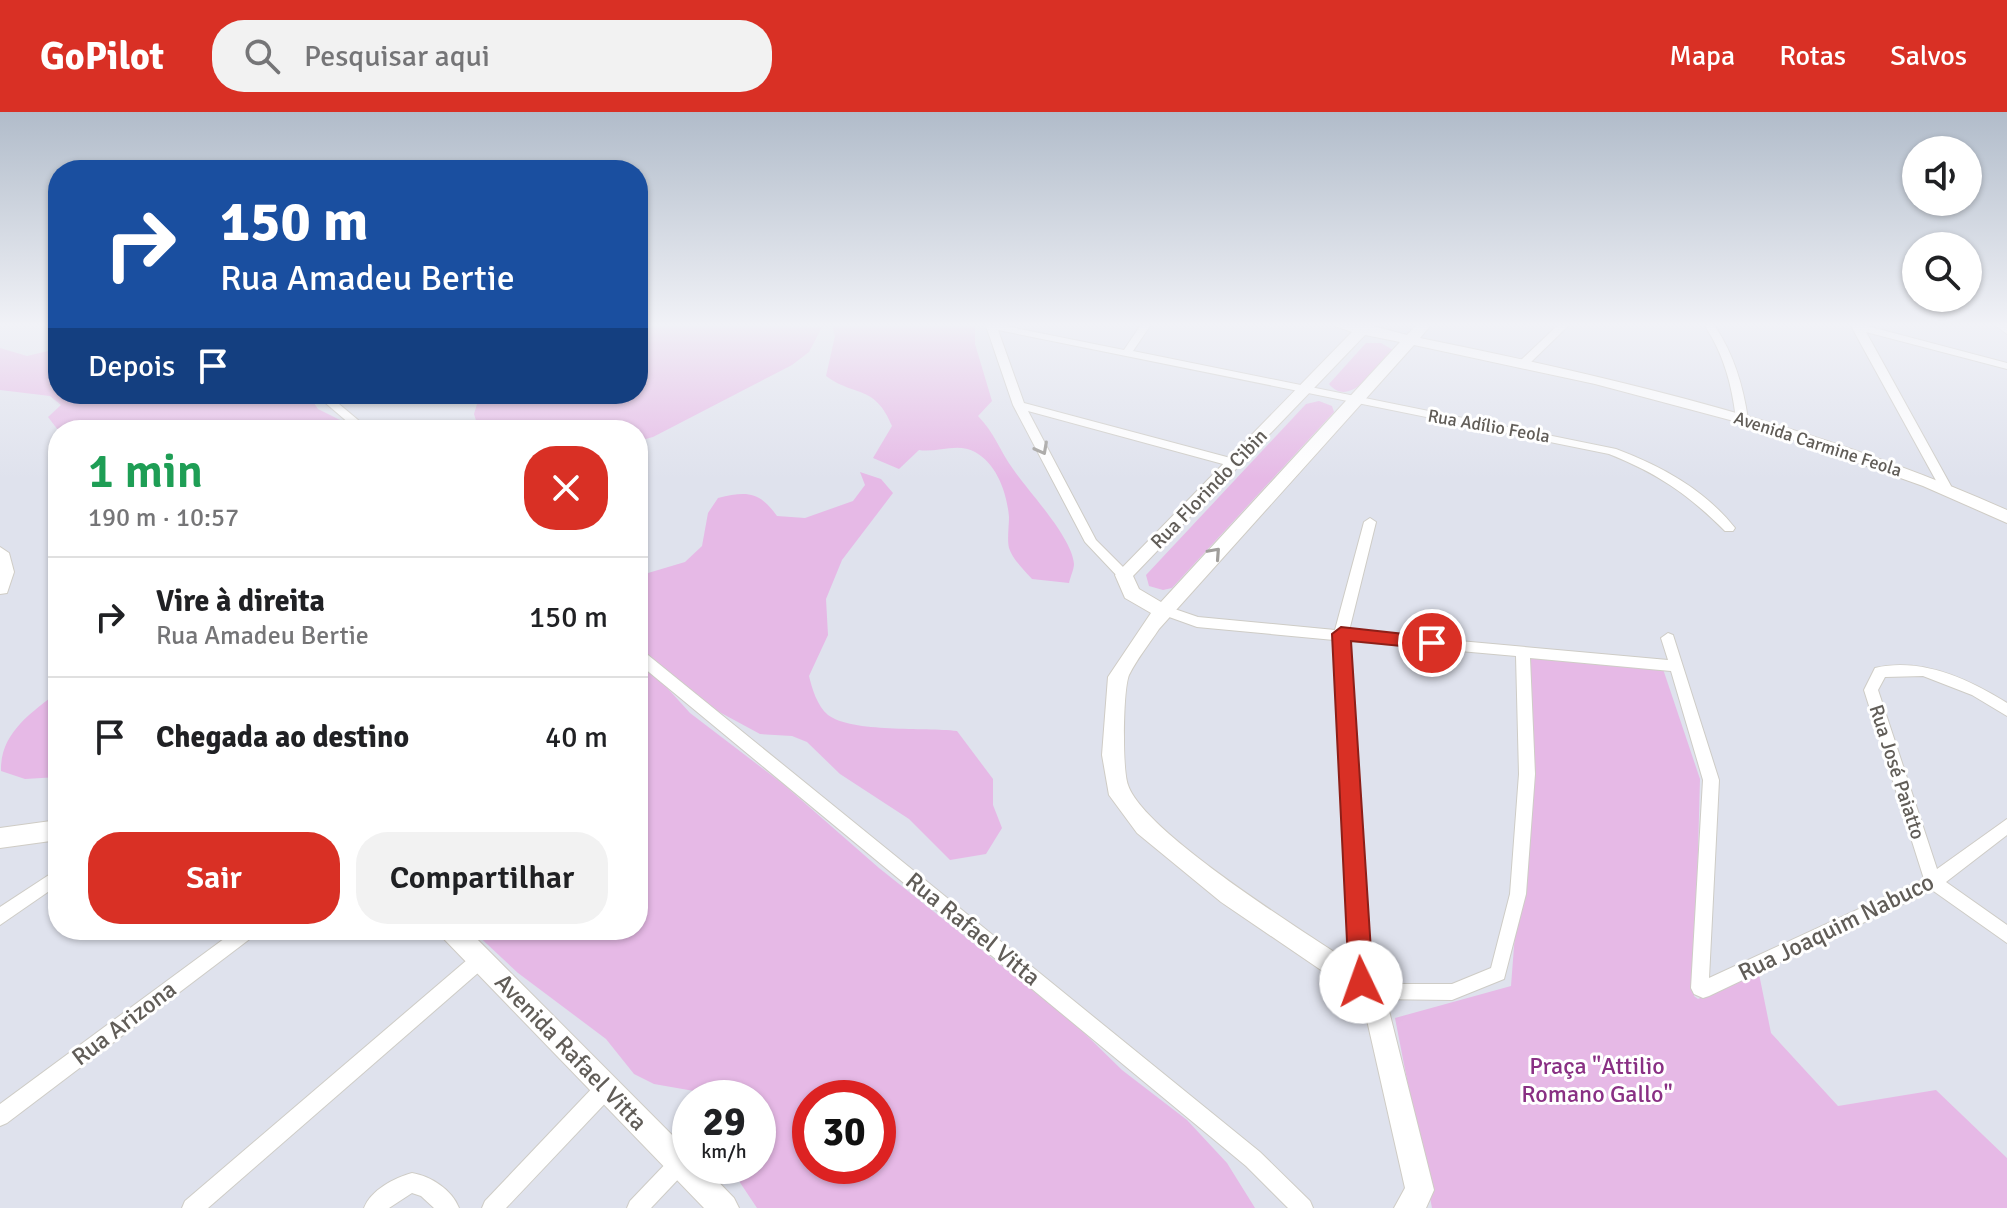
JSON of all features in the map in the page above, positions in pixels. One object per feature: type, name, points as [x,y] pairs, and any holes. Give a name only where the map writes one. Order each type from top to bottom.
[{"type":"main road","name":"Rua Florindo Cibin","points":[[1124,575],[1318,377]]},
{"type":"main road","points":[[1376,377],[1163,610],[1118,677],[1113,755],[1117,789],[1145,826],[1229,895],[1367,987],[1420,1190],[1409,1208]]},
{"type":"main road","name":"Avenida Carmine Feola","points":[[1583,377],[1742,419],[1945,486],[2007,517]]},
{"type":"main road","points":[[0,553],[5,572],[0,588]]},
{"type":"main road","points":[[1124,575],[1124,584],[1130,592],[1146,604],[1163,610]]},
{"type":"main road","points":[[0,838],[48,831]]},
{"type":"main road","name":"Avenida Rafael Vitta","points":[[461,940],[672,1157]]},
{"type":"main road","name":"Avenida Rafael Vitta","points":[[699,1184],[724,1208]]},
{"type":"street","points":[[1009,377],[1019,405],[1091,542],[1124,575]]},
{"type":"street","name":"Rua Adílio Feola","points":[[1240,377],[1485,428],[1540,434],[1612,451],[1656,467],[1691,490],[1729,528]]},
{"type":"street","points":[[1736,377],[1742,419]]},
{"type":"street","points":[[1885,377],[1945,486]]},
{"type":"street","points":[[332,404],[352,420]]},
{"type":"street","points":[[1019,405],[1234,463]]},
{"type":"street","points":[[1370,522],[1341,634],[1367,987],[1452,992],[1498,973],[1518,894],[1526,788],[1523,653]]},
{"type":"street","points":[[1163,610],[1197,622],[1675,666],[1668,638]]},
{"type":"street","name":"Rua Rafael Vitta","points":[[648,663],[1253,1159],[1303,1208]]},
{"type":"street","name":"Rua Joaquim Nabuco","points":[[1675,666],[1711,780],[1700,988],[1708,991],[1933,882],[2007,826]]},
{"type":"street","name":"Rua José Paiatto","points":[[1933,882],[1871,690],[1880,672],[1924,671],[1977,691],[2007,710]]},
{"type":"street","points":[[1933,882],[2007,935]]},
{"type":"street","points":[[0,917],[48,883]]},
{"type":"street","name":"Rua Arizona","points":[[0,1116],[236,940]]},
{"type":"street","points":[[192,1208],[480,960]]},
{"type":"street","points":[[492,1208],[606,1088]]},
{"type":"street","points":[[637,1208],[672,1171]]},
{"type":"street","points":[[374,1208],[397,1187],[410,1181],[419,1182],[449,1208]]},
{"type":"green space","points":[[0,377],[48,377],[48,396],[0,390]]},
{"type":"green space","points":[[648,377],[769,377],[648,438],[648,420],[476,420],[477,404],[648,404]]},
{"type":"green space","points":[[828,377],[985,377],[992,401],[978,416],[1066,541],[1074,564],[1069,583],[1032,579],[1016,561],[1009,548],[1006,498],[995,472],[983,457],[961,448],[919,450],[899,469],[873,458],[892,426],[871,397]]},
{"type":"green space","points":[[1335,377],[1369,377],[1346,392],[1337,391],[1329,384]]},
{"type":"green space","points":[[1319,401],[1332,406],[1334,412],[1172,588],[1163,590],[1149,586],[1146,575],[1306,404]]},
{"type":"green space","points":[[315,404],[318,409],[340,420],[50,420],[48,417],[61,405]]},
{"type":"green space","points":[[860,472],[881,479],[893,493],[842,560],[826,599],[828,635],[809,676],[824,711],[839,721],[871,727],[957,731],[993,779],[993,805],[1002,828],[986,854],[950,860],[909,819],[840,774],[807,742],[792,736],[760,734],[660,680],[690,713],[783,784],[879,868],[1076,1025],[1122,1070],[1187,1120],[1227,1163],[1255,1208],[757,1208],[741,1184],[776,1184],[776,1080],[672,1080],[672,1087],[654,1084],[634,1074],[606,1039],[518,973],[483,940],[648,940],[648,573],[685,562],[702,546],[708,513],[718,498],[752,495],[777,516],[805,518],[853,501],[865,485]]},
{"type":"green space","name":"Praça \"Attilio Romano Gallo\"","points":[[1523,653],[1663,669],[1700,779],[1694,996],[1698,999],[1758,969],[1771,1033],[1838,1106],[1936,1090],[2007,1158],[2007,1208],[1432,1208],[1395,1018],[1511,986],[1524,816]]},
{"type":"green space","points":[[48,700],[48,778],[25,779],[1,771],[2,758],[11,735]]},
{"type":"route","points":[[1361,982],[1341,634],[1432,643]]}]
